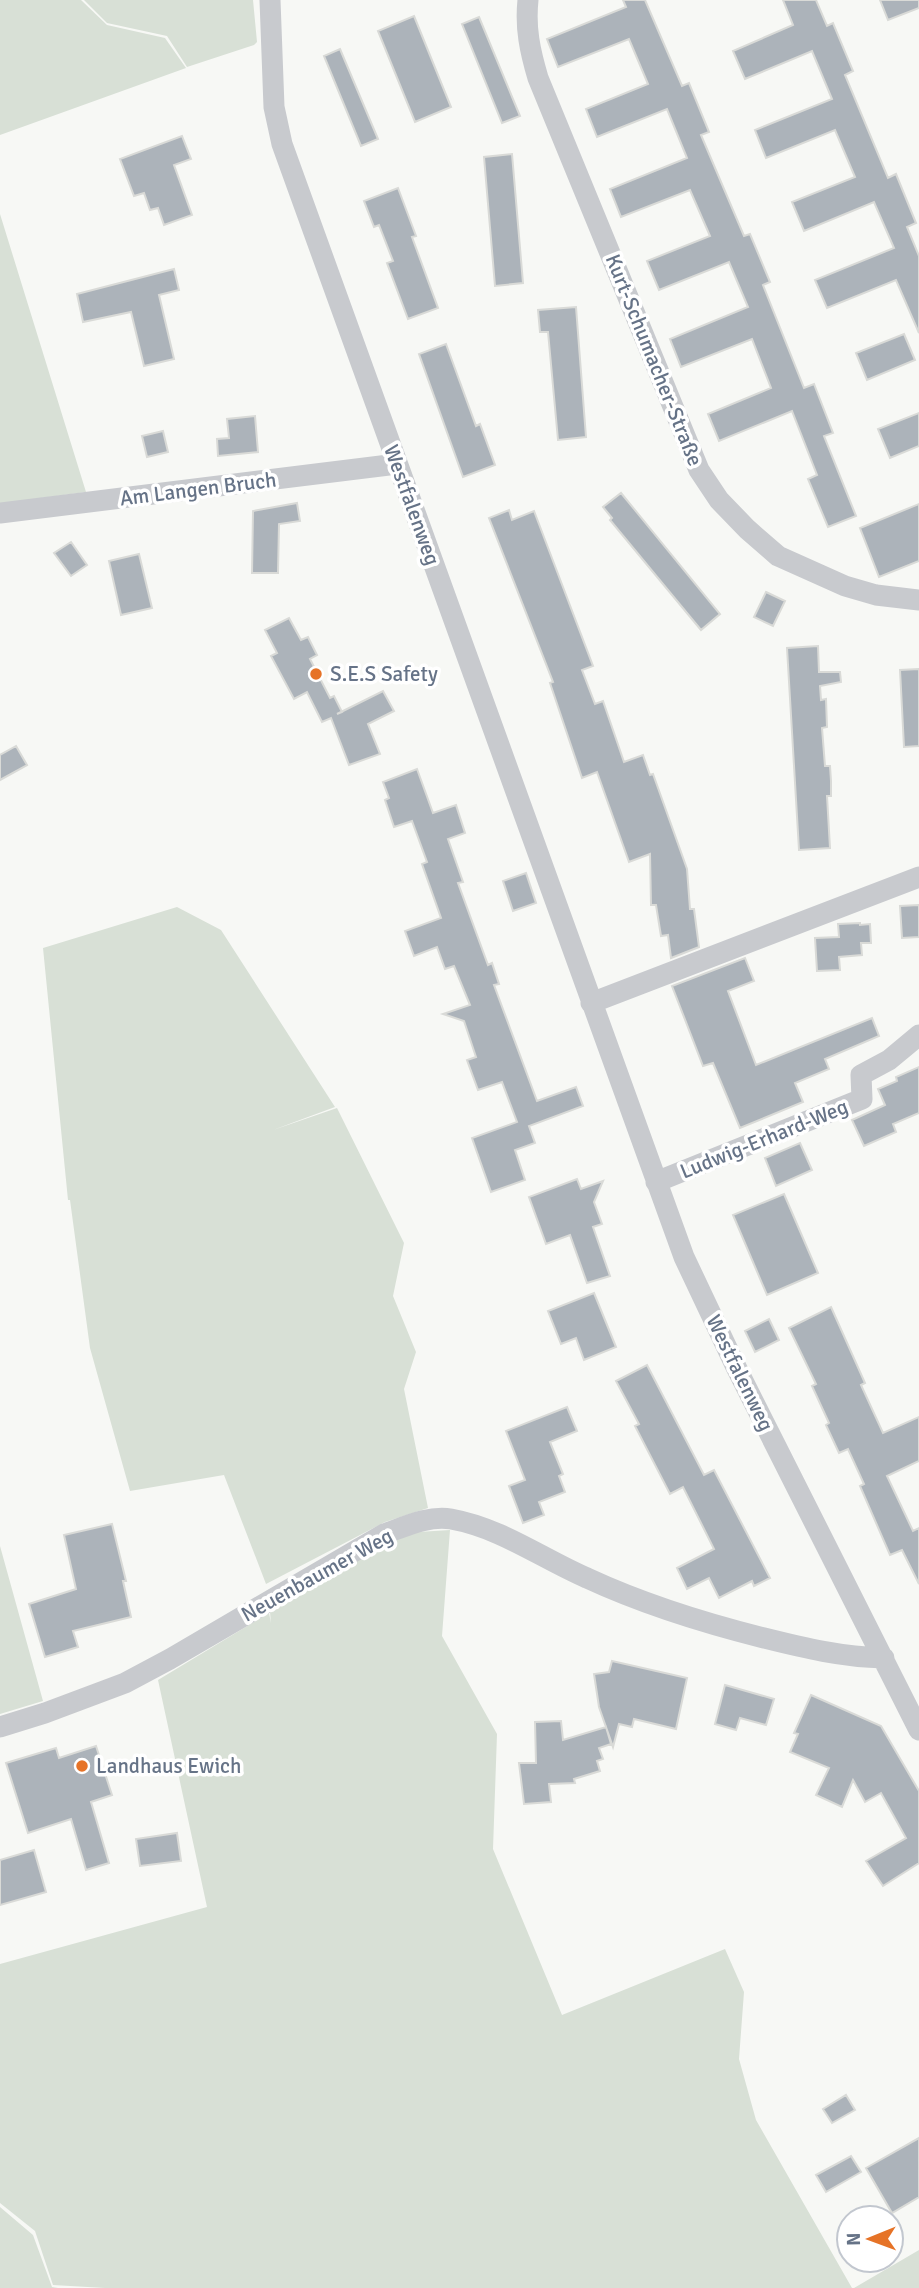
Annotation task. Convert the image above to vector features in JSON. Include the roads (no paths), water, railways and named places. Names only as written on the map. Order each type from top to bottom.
[{"type":"street","name":"Westfalenweg","points":[[270,0],[274,107],[282,144],[684,1257],[919,1730]]},
{"type":"street","name":"Kurt-Schumacher-Straße","points":[[528,0],[526,22],[529,48],[538,78],[699,470],[719,500],[778,556],[845,586],[876,595],[919,600]]},
{"type":"street","name":"Am Langen Bruch","points":[[0,513],[397,464]]},
{"type":"street","points":[[591,1003],[919,877]]},
{"type":"street","name":"Ludwig-Erhard-Weg","points":[[656,1182],[862,1099],[861,1076],[889,1059],[919,1035]]},
{"type":"street","name":"Neuenbaumer Weg","points":[[0,1727],[125,1683],[384,1534],[417,1522],[447,1518],[490,1528],[587,1578],[658,1607],[821,1652],[884,1658]]},
{"type":"place","name":"S.E.S Safety","points":[[316,674]]},
{"type":"place","name":"Landhaus Ewich","points":[[82,1766]]}]
